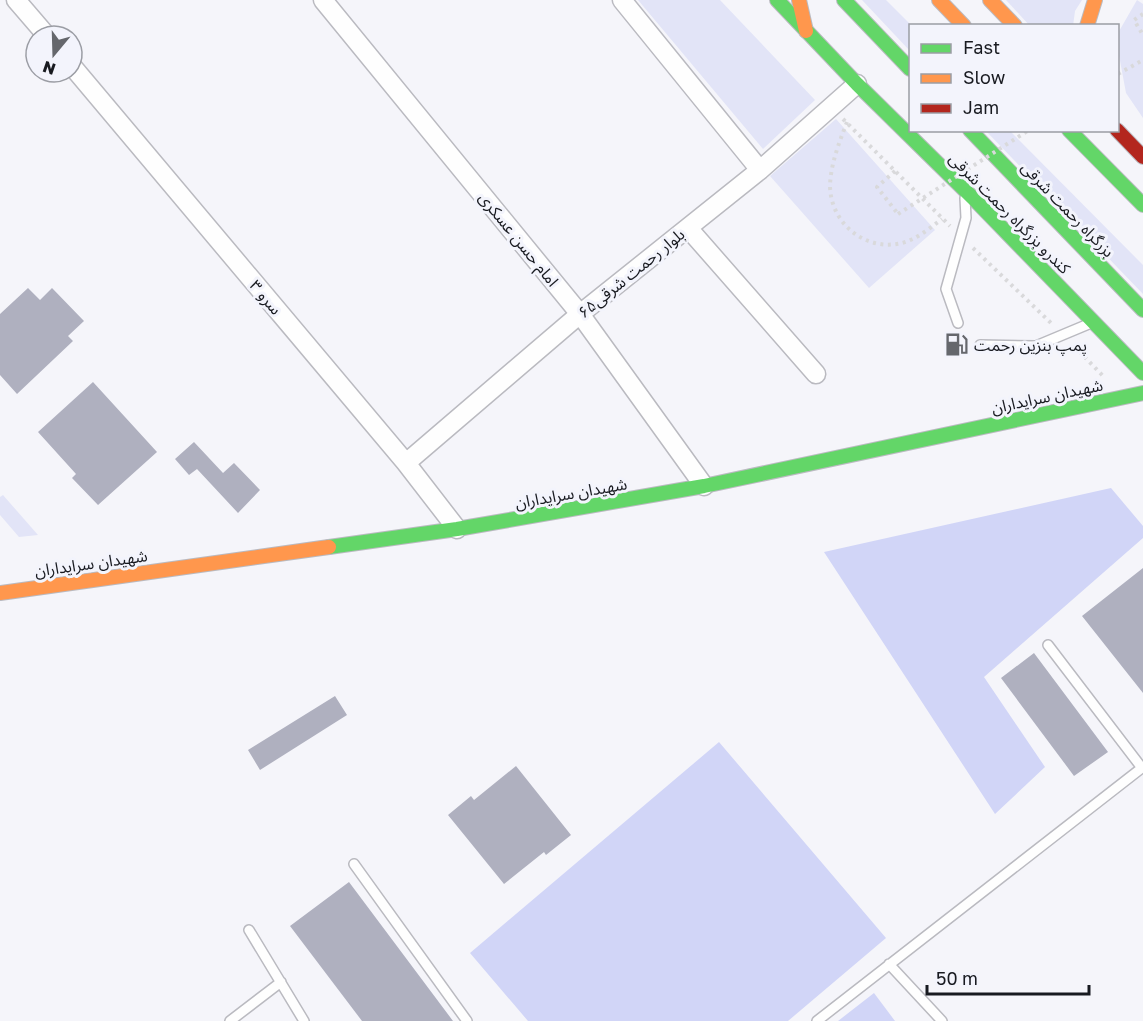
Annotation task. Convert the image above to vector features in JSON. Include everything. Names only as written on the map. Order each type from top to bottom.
[{"type":"main road","name":"کندرو بزرگراه رحمت شرقی","points":[[777,0],[1143,373]]},
{"type":"main road","points":[[799,0],[806,31]]},
{"type":"main road","points":[[844,0],[909,68]]},
{"type":"main road","points":[[939,0],[962,24]]},
{"type":"main road","points":[[990,0],[1013,24]]},
{"type":"main road","points":[[1088,24],[1095,0]]},
{"type":"main road","points":[[1119,131],[1139,146]]},
{"type":"main road","name":"بزرگراه رحمت شرقی","points":[[972,132],[1143,310]]},
{"type":"main road","points":[[1071,132],[1143,205]]},
{"type":"main road","name":"شهیدان سرایداران","points":[[0,593],[457,529],[704,486],[1143,393]]},
{"type":"street","points":[[16,0],[37,24]]},
{"type":"street","name":"امام حسن عسکری","points":[[323,0],[580,314],[704,486]]},
{"type":"street","points":[[622,0],[760,170]]},
{"type":"street","name":"سرو ۳","points":[[84,80],[406,463],[457,529]]},
{"type":"street","name":"بلوار رحمت شرقی۶۵","points":[[406,463],[580,314],[760,170],[857,84]]},
{"type":"street","points":[[688,228],[816,374]]},
{"type":"lane","points":[[958,322],[946,289],[966,218],[965,190]]},
{"type":"lane","points":[[980,345],[1036,346],[1094,322]]},
{"type":"lane","points":[[817,1021],[1142,768],[1048,645]]},
{"type":"lane","points":[[354,864],[467,1021]]},
{"type":"lane","points":[[249,930],[304,1021]]},
{"type":"lane","points":[[889,964],[942,1021]]},
{"type":"lane","points":[[230,1021],[281,982]]},
{"type":"path","points":[[1143,14],[1134,20],[1143,35]]},
{"type":"path","points":[[1119,74],[1143,60]]},
{"type":"path","points":[[832,106],[942,219],[1123,396]]},
{"type":"path","points":[[847,122],[834,155],[830,186],[836,213],[850,232],[875,244],[901,243],[922,234],[942,219]]},
{"type":"path","points":[[895,171],[877,186],[898,214],[1026,132]]},
{"type":"shaded area","points":[[638,0],[720,0],[815,100],[763,149]]},
{"type":"shaded area","points":[[862,0],[886,0],[910,24],[909,50]]},
{"type":"shaded area","points":[[1006,0],[1082,0],[1075,11],[1073,24],[1028,24]]},
{"type":"shaded area","points":[[1137,0],[1143,4],[1143,118],[1126,93],[1119,55],[1119,31]]},
{"type":"shaded area","points":[[836,119],[935,230],[869,288],[770,176]]},
{"type":"shaded area","points":[[987,132],[1011,132],[1143,265],[1143,294]]},
{"type":"shaded area","points":[[1111,488],[1143,526],[1143,538],[984,677],[1045,767],[995,814],[824,552]]},
{"type":"shaded area","points":[[3,495],[38,535],[19,537],[0,515],[0,497]]},
{"type":"shaded area","points":[[719,742],[886,938],[788,1021],[528,1021],[470,953]]},
{"type":"shaded area","points":[[874,993],[895,1021],[838,1021]]},
{"type":"building","points":[[28,288],[40,300],[52,288],[84,321],[68,336],[73,341],[17,394],[0,375],[0,314]]},
{"type":"building","points":[[93,382],[157,452],[98,505],[72,478],[76,474],[38,432]]},
{"type":"building","points":[[194,442],[223,473],[234,463],[260,490],[238,513],[197,469],[189,475],[175,459]]},
{"type":"building","points":[[1143,568],[1143,693],[1082,616]]},
{"type":"building","points":[[1034,653],[1108,752],[1074,776],[1001,678]]},
{"type":"building","points":[[335,696],[347,715],[260,770],[248,750]]},
{"type":"building","points":[[516,766],[571,835],[546,855],[544,852],[504,884],[448,815],[471,796],[474,800]]},
{"type":"building","points":[[349,882],[453,1021],[362,1021],[290,926]]},
{"type":"traffic: fast","points":[[777,0],[1143,373]]},
{"type":"traffic: fast","points":[[844,0],[909,68]]},
{"type":"traffic: fast","points":[[972,132],[1143,310]]},
{"type":"traffic: fast","points":[[1071,132],[1143,205]]},
{"type":"traffic: fast","points":[[329,547],[457,529],[704,486],[1143,393]]},
{"type":"traffic: slow","points":[[799,0],[806,31]]},
{"type":"traffic: slow","points":[[939,0],[962,24]]},
{"type":"traffic: slow","points":[[990,0],[1013,24]]},
{"type":"traffic: slow","points":[[1088,24],[1095,0]]},
{"type":"traffic: slow","points":[[0,593],[329,547]]},
{"type":"traffic: jam","points":[[1119,132],[1143,157]]},
{"type":"place","name":"پمپ بنزین رحمت","points":[[956,345]]}]
